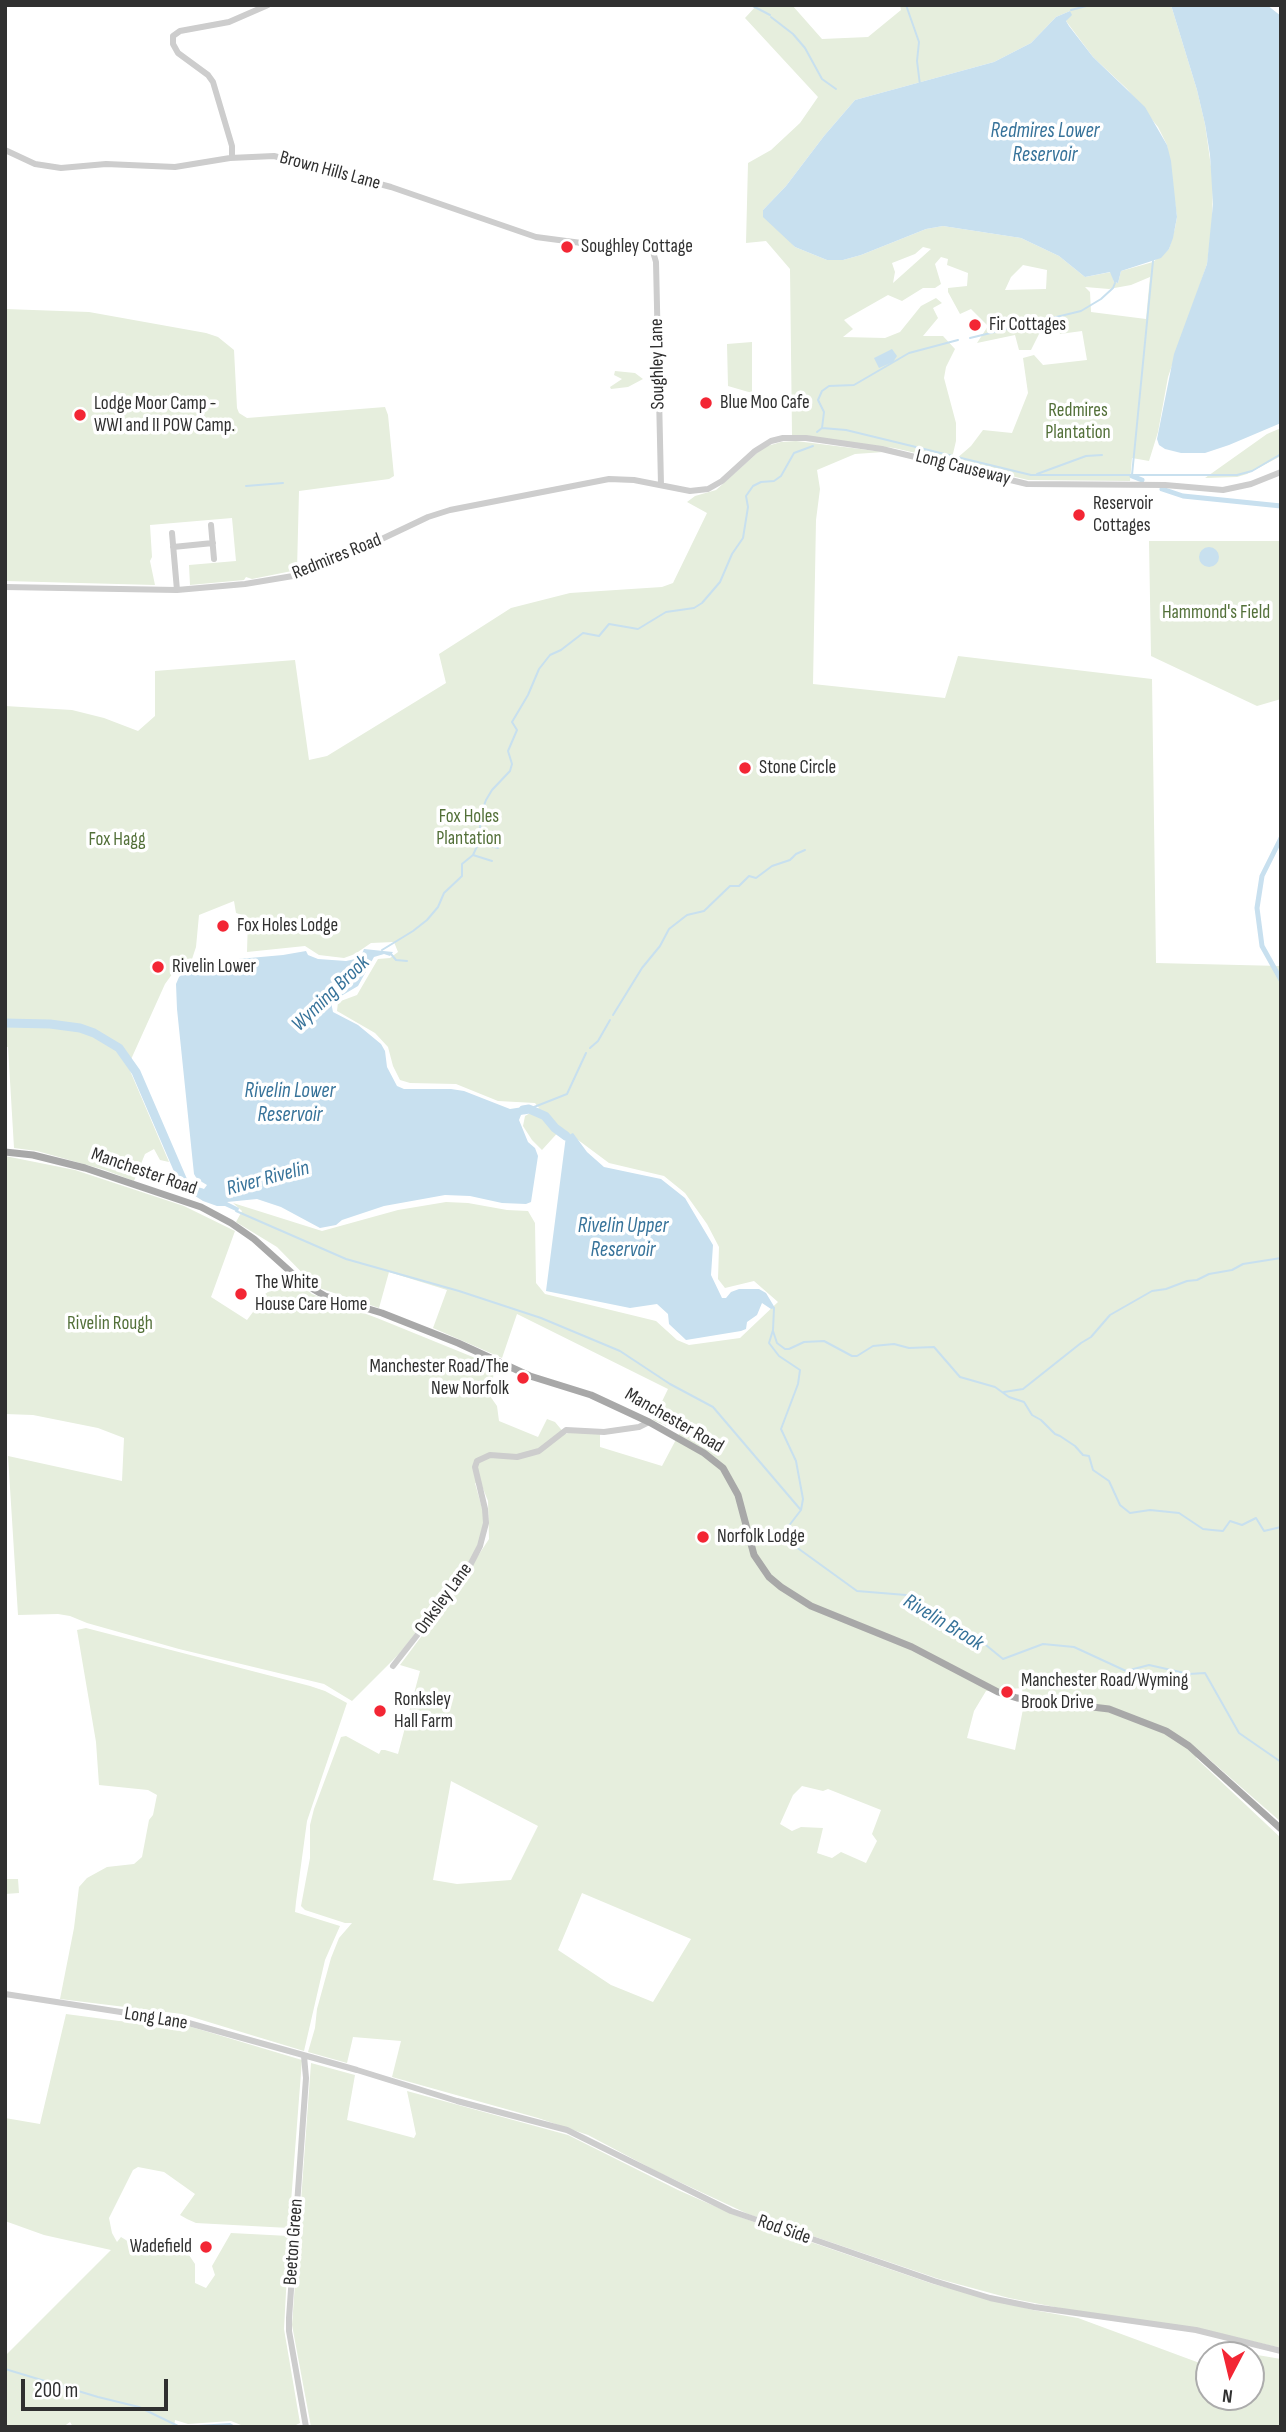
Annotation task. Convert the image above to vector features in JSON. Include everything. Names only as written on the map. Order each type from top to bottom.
[{"type":"main road","name":"Manchester Road","points":[[5,1152],[33,1155],[85,1168],[201,1207],[231,1223],[261,1244],[314,1291],[382,1313],[458,1343],[530,1376],[591,1395],[649,1422],[704,1453],[723,1468],[738,1495],[754,1555],[769,1577],[780,1587],[811,1606],[912,1647],[998,1692],[1017,1698],[1109,1709],[1166,1731],[1189,1746],[1281,1829]]},
{"type":"street","points":[[232,158],[232,146],[213,82],[208,75],[176,51],[173,36],[180,31],[229,22],[268,5]]},
{"type":"street","name":"Brown Hills Lane","points":[[5,150],[35,164],[55,167],[106,164],[175,167],[268,155],[381,184],[540,237],[589,244],[651,245]]},
{"type":"street","name":"Soughley Lane","points":[[651,245],[656,262],[661,485]]},
{"type":"street","name":"Long Causeway","points":[[661,485],[690,491],[708,489],[722,481],[766,444],[777,439],[794,438],[890,450],[1027,484],[1154,485],[1223,490],[1251,484],[1281,471]]},
{"type":"street","name":"Redmires Road","points":[[5,587],[177,590],[245,584],[301,575],[428,517],[450,510],[603,480],[628,479],[661,485]]},
{"type":"street","points":[[211,525],[214,559]]},
{"type":"street","points":[[172,533],[177,590]]},
{"type":"street","points":[[173,547],[213,543]]},
{"type":"street","name":"Onksley Lane","points":[[393,1667],[466,1573],[480,1546],[486,1524],[475,1467],[477,1461],[490,1455],[517,1457],[539,1451],[566,1430],[604,1432],[639,1427],[649,1422]]},
{"type":"street","name":"Long Lane","points":[[5,1994],[185,2022],[304,2056]]},
{"type":"street","name":"Rod Side","points":[[304,2056],[567,2130],[731,2211],[934,2281],[1034,2308],[1203,2332],[1281,2351]]},
{"type":"street","name":"Beeton Green","points":[[304,2056],[306,2078],[289,2331],[306,2427]]},
{"type":"green space","name":"Redmires Plantation","points":[[757,5],[792,5],[822,39],[868,37],[901,10],[900,5],[1171,5],[1205,124],[1213,181],[1212,226],[1207,264],[1168,377],[1158,432],[1149,461],[1132,458],[1130,481],[1028,480],[959,463],[956,459],[971,446],[983,430],[1012,433],[1028,393],[1023,358],[1034,355],[1043,365],[1087,360],[1082,331],[1060,334],[1058,326],[1042,328],[1031,350],[1019,350],[1015,335],[977,343],[988,326],[971,309],[960,314],[948,292],[948,288],[967,286],[968,273],[947,265],[948,259],[941,257],[935,264],[941,284],[935,288],[923,288],[902,301],[888,295],[844,320],[853,329],[843,337],[885,338],[900,332],[921,306],[936,298],[942,303],[933,308],[938,318],[923,336],[943,336],[955,349],[944,378],[956,423],[952,458],[946,460],[894,448],[792,435],[790,269],[766,241],[746,243],[748,163],[771,150],[800,123],[818,97],[745,18]],"holes":[[[1070,11],[1066,21],[1093,57],[1127,89],[1158,127],[1167,145],[1177,217],[1169,249],[1153,262],[1121,271],[1118,283],[1114,282],[1111,272],[1085,277],[1059,256],[1021,238],[943,226],[926,229],[861,255],[843,260],[827,260],[795,247],[763,210],[786,186],[855,100],[994,62],[1031,43],[1056,17]],[[923,247],[931,249],[893,283],[895,272],[892,263],[915,254]],[[1023,265],[1047,270],[1046,289],[1005,290],[1011,277]],[[1150,277],[1146,319],[1091,312],[1090,292],[1085,287],[1109,289],[1131,285]]]},
{"type":"green space","points":[[5,309],[89,312],[218,337],[234,350],[237,408],[239,413],[247,418],[385,407],[394,476],[389,479],[299,491],[297,570],[252,579],[246,577],[244,580],[190,585],[189,565],[236,561],[232,518],[150,525],[150,561],[155,585],[5,581]]},
{"type":"green space","points":[[752,342],[752,393],[728,386],[727,344]]},
{"type":"green space","points":[[615,371],[635,373],[643,379],[628,387],[611,389],[610,387],[622,379],[614,375]]},
{"type":"green space","points":[[1281,428],[1281,456],[1237,477],[1205,478],[1267,434]]},
{"type":"green space","points":[[796,441],[884,452],[855,454],[817,470],[820,489],[816,520],[813,684],[945,698],[958,656],[1152,679],[1156,963],[1281,966],[1281,1822],[1202,1753],[1196,1758],[1281,1838],[1281,2348],[1265,2344],[1265,2341],[1252,2341],[1197,2328],[1070,2310],[1009,2298],[939,2279],[748,2214],[656,2171],[588,2135],[538,2118],[392,2077],[401,2041],[353,2037],[347,2063],[308,2052],[331,1958],[339,1938],[352,1923],[305,1910],[301,1906],[310,1858],[310,1825],[314,1809],[341,1737],[346,1736],[379,1754],[381,1750],[385,1750],[398,1754],[420,1671],[400,1665],[453,1594],[489,1539],[488,1501],[482,1486],[475,1483],[485,1519],[478,1546],[465,1569],[399,1654],[352,1701],[324,1684],[179,1649],[70,1616],[18,1615],[8,1456],[122,1481],[124,1438],[98,1428],[33,1415],[5,1414],[5,1156],[75,1170],[184,1206],[235,1231],[211,1297],[247,1320],[259,1304],[259,1298],[289,1274],[312,1294],[495,1366],[490,1396],[497,1406],[499,1421],[538,1437],[547,1419],[555,1422],[565,1434],[576,1431],[600,1434],[600,1447],[662,1466],[680,1432],[653,1420],[668,1389],[517,1314],[502,1358],[433,1328],[447,1290],[389,1272],[379,1308],[316,1287],[277,1247],[236,1222],[242,1211],[233,1203],[322,1231],[398,1210],[446,1202],[528,1211],[535,1223],[536,1283],[545,1294],[656,1321],[677,1340],[689,1345],[740,1338],[778,1302],[754,1281],[725,1288],[718,1279],[719,1247],[707,1224],[685,1193],[664,1176],[609,1163],[562,1128],[542,1150],[523,1126],[525,1116],[539,1108],[535,1103],[498,1101],[456,1084],[410,1083],[400,1080],[388,1047],[375,1033],[337,1011],[338,1002],[357,995],[378,959],[390,958],[398,952],[394,942],[371,943],[344,958],[319,955],[305,946],[247,952],[248,917],[236,913],[234,901],[199,915],[192,959],[178,966],[165,984],[128,1066],[169,1162],[160,1160],[154,1149],[145,1154],[134,1181],[37,1151],[14,1148],[8,1047],[5,1047],[5,706],[72,710],[138,731],[155,716],[155,671],[295,660],[309,760],[327,756],[446,683],[439,654],[511,608],[570,593],[662,587],[673,583],[707,513],[687,502],[695,496],[716,490],[764,447]],"holes":[[[1022,1688],[1024,1704],[1015,1750],[967,1738],[974,1711],[986,1691]],[[451,1781],[538,1826],[511,1880],[457,1884],[433,1880]],[[802,1786],[823,1791],[828,1789],[881,1810],[872,1834],[877,1841],[866,1863],[841,1852],[832,1858],[817,1853],[823,1828],[801,1827],[792,1831],[780,1824],[793,1795]],[[582,1893],[691,1939],[653,2002],[611,1985],[558,1950]]]},
{"type":"green space","name":"Hammond's Field","points":[[1149,541],[1281,541],[1281,699],[1257,706],[1151,656]]},
{"type":"green space","points":[[86,1628],[310,1686],[347,1703],[307,1821],[296,1902],[295,1912],[340,1926],[325,1960],[304,2051],[182,2014],[60,1999],[79,1887],[87,1878],[107,1867],[134,1864],[142,1857],[157,1795],[148,1790],[99,1785],[96,1742],[77,1630]]},
{"type":"green space","points":[[5,1879],[18,1879],[19,1893],[5,1894]]},
{"type":"green space","points":[[66,2014],[185,2025],[302,2060],[289,2228],[196,2223],[180,2215],[195,2194],[164,2172],[138,2167],[133,2170],[109,2218],[117,2242],[121,2237],[134,2245],[139,2238],[148,2244],[153,2238],[183,2246],[195,2264],[195,2283],[206,2288],[215,2275],[212,2266],[231,2233],[289,2236],[284,2329],[300,2423],[292,2427],[246,2427],[231,2421],[188,2424],[175,2420],[174,2427],[73,2427],[70,2422],[63,2427],[5,2427],[5,2356],[111,2250],[44,2235],[5,2221],[5,2118],[40,2124]]},
{"type":"green space","points":[[311,2063],[355,2075],[347,2120],[414,2138],[416,2134],[407,2091],[568,2135],[678,2190],[767,2227],[933,2284],[1033,2310],[1078,2318],[1195,2361],[1195,2411],[1265,2411],[1265,2356],[1281,2359],[1281,2427],[311,2427],[292,2325]]},
{"type":"water","points":[[1171,5],[1267,5],[1281,16],[1281,423],[1205,453],[1181,453],[1165,449],[1159,445],[1157,439],[1174,354],[1207,264],[1213,204],[1205,124]]},
{"type":"water","name":"Redmires Lower Reservoir","points":[[1070,11],[1072,15],[1066,21],[1069,26],[1093,57],[1145,107],[1167,145],[1177,217],[1169,249],[1161,258],[1121,271],[1118,283],[1114,282],[1110,272],[1085,277],[1059,256],[1021,238],[943,226],[926,229],[861,255],[843,260],[827,260],[795,247],[763,217],[763,210],[786,186],[855,100],[994,62],[1031,43],[1056,17]]},
{"type":"water","points":[[892,349],[897,356],[893,362],[879,368],[874,358]]},
{"type":"water","points":[[1209,547],[1216,550],[1219,557],[1216,564],[1209,567],[1202,564],[1199,557],[1202,550]]},
{"type":"water","name":"Rivelin Lower Reservoir","points":[[364,949],[393,952],[390,956],[384,954],[374,957],[358,986],[331,1002],[333,1012],[358,1025],[381,1044],[385,1051],[387,1067],[397,1086],[404,1089],[464,1091],[510,1109],[530,1106],[532,1110],[521,1115],[519,1120],[528,1142],[535,1148],[538,1156],[531,1202],[502,1203],[470,1196],[445,1195],[384,1206],[342,1220],[336,1225],[320,1228],[281,1207],[257,1199],[227,1202],[239,1208],[238,1212],[203,1201],[192,1194],[192,1188],[204,1189],[207,1185],[194,1174],[177,1009],[176,984],[179,977],[189,967],[216,961],[306,951],[308,955],[318,959],[346,961],[360,958]]},
{"type":"water","name":"Rivelin Upper Reservoir","points":[[573,1133],[587,1152],[604,1167],[661,1179],[685,1198],[713,1245],[711,1275],[722,1298],[739,1289],[759,1289],[766,1293],[775,1308],[771,1309],[762,1303],[757,1315],[747,1322],[746,1329],[741,1331],[686,1340],[669,1324],[668,1314],[657,1304],[630,1308],[546,1291],[566,1136]]},
{"type":"waterway","points":[[751,5],[770,15]]},
{"type":"waterway","points":[[906,5],[919,42],[917,61],[920,85]]},
{"type":"waterway","points":[[1071,10],[1090,5]]},
{"type":"waterway","points":[[771,17],[793,34],[805,48],[822,79],[836,89]]},
{"type":"waterway","points":[[1132,475],[1153,261]]},
{"type":"waterway","points":[[970,338],[1081,311],[1101,299],[1115,283]]},
{"type":"waterway","name":"Wyming Brook","points":[[817,432],[822,428],[824,412],[818,400],[822,391],[829,386],[854,385],[909,353],[958,340]]},
{"type":"waterway","points":[[822,428],[846,430],[1031,475],[1237,475],[1252,471],[1281,454]]},
{"type":"waterway","name":"Wyming Brook","points":[[382,950],[427,920],[438,907],[444,893],[462,876],[462,864],[473,855],[479,842],[481,814],[486,800],[510,771],[512,764],[508,751],[517,730],[512,722],[539,669],[550,655],[583,633],[599,636],[609,624],[638,629],[666,612],[694,608],[702,603],[720,582],[732,554],[743,538],[748,507],[746,496],[753,486],[774,481],[781,476],[794,453],[813,446]]},
{"type":"waterway","points":[[1037,474],[1086,456],[1102,455]]},
{"type":"waterway","points":[[1132,476],[1142,480]]},
{"type":"waterway","points":[[246,486],[283,483]]},
{"type":"waterway","points":[[1162,489],[1183,496],[1281,506]]},
{"type":"waterway","points":[[1281,838],[1262,876],[1257,908],[1262,946],[1281,980]]},
{"type":"waterway","points":[[479,842],[498,848]]},
{"type":"waterway","points":[[613,1015],[669,929],[687,915],[704,911],[730,886],[739,886],[749,876],[756,878],[772,866],[790,860],[805,850]]},
{"type":"waterway","points":[[473,855],[492,861]]},
{"type":"waterway","points":[[391,954],[396,960],[407,961]]},
{"type":"waterway","points":[[590,1048],[598,1041],[610,1020]]},
{"type":"waterway","name":"River Rivelin","points":[[5,1023],[80,1028],[119,1048],[136,1072],[186,1188],[202,1193]]},
{"type":"waterway","points":[[529,1109],[567,1094],[586,1053]]},
{"type":"waterway","name":"River Rivelin","points":[[523,1110],[529,1109],[545,1116],[566,1136]]},
{"type":"waterway","points":[[236,1211],[346,1259],[541,1318],[620,1351],[670,1384],[713,1407],[800,1509]]},
{"type":"waterway","points":[[1004,1392],[1023,1389],[1091,1337],[1110,1315],[1152,1291],[1232,1270],[1243,1264],[1281,1258]]},
{"type":"waterway","name":"Rivelin Brook","points":[[774,1308],[773,1330],[769,1343],[779,1356],[800,1370],[798,1384],[781,1429],[796,1461],[803,1499],[801,1510],[781,1536],[857,1591],[906,1595],[949,1626],[981,1641],[1003,1659],[1043,1644],[1074,1647],[1126,1671],[1149,1665],[1189,1674],[1205,1673],[1239,1733],[1281,1762]]},
{"type":"waterway","points":[[773,1331],[777,1343],[785,1349],[804,1342],[824,1341],[852,1356],[857,1356],[873,1346],[894,1344],[909,1348],[934,1347],[960,1377],[995,1387],[1009,1397],[1024,1402],[1032,1415],[1075,1446],[1083,1455],[1089,1456],[1093,1470],[1109,1481],[1120,1505],[1130,1513],[1150,1510],[1179,1513],[1203,1529],[1212,1530],[1223,1531],[1230,1521],[1242,1525],[1256,1518],[1264,1531],[1281,1527]]},
{"type":"waterway","points":[[5,2369],[139,2407],[180,2427]]},
{"type":"waterway","points":[[182,2427],[230,2424],[235,2427]]},
{"type":"place","name":"Soughley Cottage","points":[[567,247]]},
{"type":"place","name":"Fir Cottages","points":[[975,325]]},
{"type":"place","name":"Blue Moo Cafe","points":[[706,403]]},
{"type":"place","name":"Lodge Moor Camp - WWI and II POW Camp.","points":[[80,415]]},
{"type":"place","name":"Reservoir Cottages","points":[[1079,515]]},
{"type":"place","name":"Stone Circle","points":[[745,768]]},
{"type":"place","name":"Fox Holes Lodge","points":[[223,926]]},
{"type":"place","name":"Rivelin Lower","points":[[158,967]]},
{"type":"place","name":"The White House Care Home","points":[[241,1294]]},
{"type":"place","name":"Manchester Road/The New Norfolk","points":[[523,1378]]},
{"type":"place","name":"Norfolk Lodge","points":[[703,1537]]},
{"type":"place","name":"Manchester Road/Wyming Brook Drive","points":[[1007,1692]]},
{"type":"place","name":"Ronksley Hall Farm","points":[[380,1711]]},
{"type":"place","name":"Wadefield","points":[[206,2247]]},
{"type":"park label","name":"Fox Holes Plantation","points":[[469,828]]},
{"type":"park label","name":"Fox Hagg","points":[[117,840]]},
{"type":"park label","name":"Rivelin Rough","points":[[110,1324]]}]
